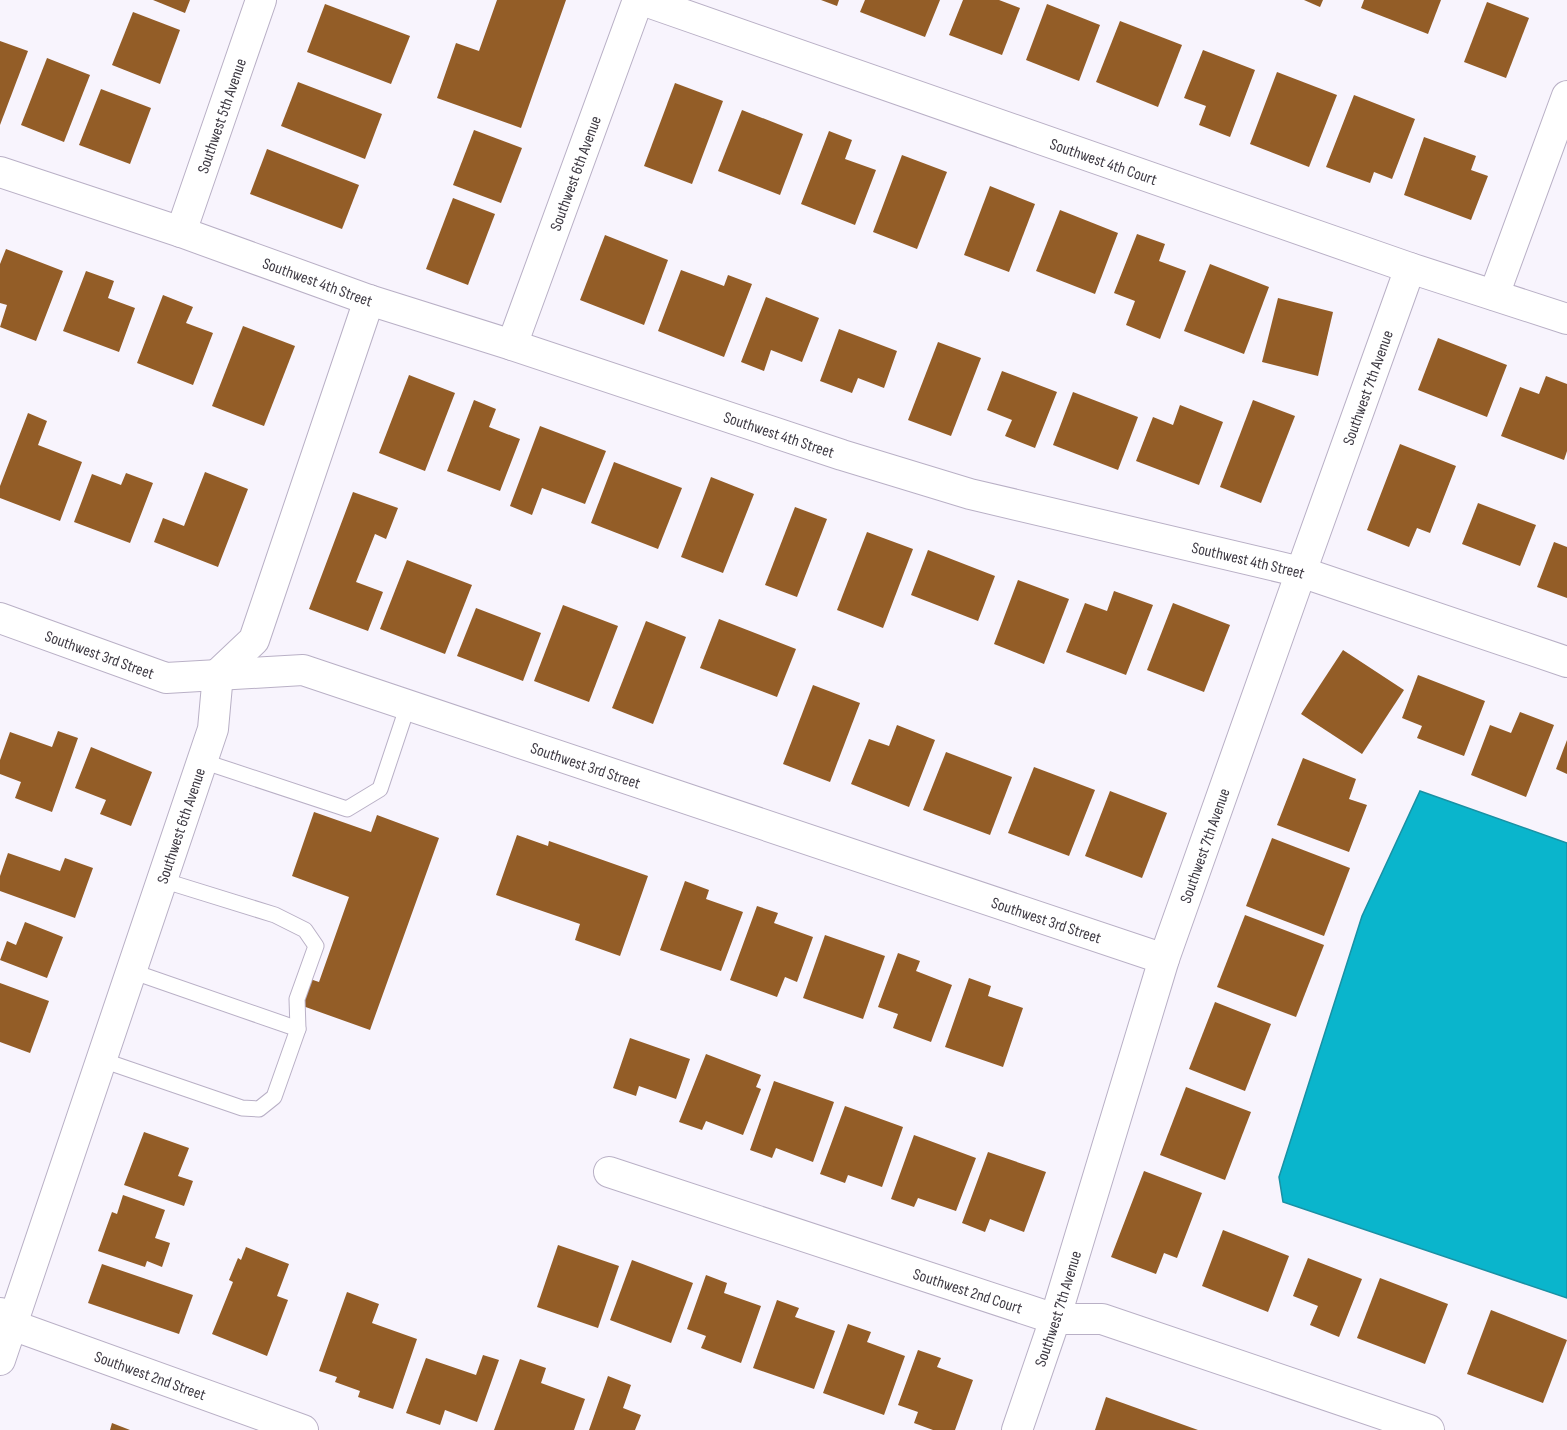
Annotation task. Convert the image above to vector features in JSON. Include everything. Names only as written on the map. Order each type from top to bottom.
[{"type":"street","name":"Southwest 5th Avenue","points":[[181,232],[261,0]]},
{"type":"street","name":"Southwest 4th Court","points":[[640,0],[1410,268],[1567,320]]},
{"type":"street","name":"Southwest 6th Avenue","points":[[512,345],[640,0]]},
{"type":"street","points":[[1494,295],[1567,96]]},
{"type":"street","name":"Southwest 4th Street","points":[[0,172],[181,232],[369,300],[842,455],[970,494],[1300,573],[1567,662]]},
{"type":"street","name":"Southwest 7th Avenue","points":[[1017,1430],[1055,1319],[1164,959],[1410,268]]},
{"type":"street","points":[[218,674],[254,640],[369,300]]},
{"type":"street","name":"Southwest 3rd Street","points":[[0,618],[166,678],[303,670],[1164,959]]},
{"type":"street","name":"Southwest 6th Avenue","points":[[0,1360],[6,1319],[102,1060],[213,729],[218,674]]},
{"type":"street","name":"Southwest 2nd Court","points":[[609,1172],[1055,1319],[1102,1318],[1429,1430]]},
{"type":"street","name":"Southwest 2nd Street","points":[[6,1319],[303,1430]]},
{"type":"lane","points":[[202,761],[347,809],[381,789],[408,705]]},
{"type":"lane","points":[[102,1060],[242,1108],[259,1109],[274,1096],[298,1029],[297,999],[316,946],[306,930],[275,915],[162,880]]},
{"type":"lane","points":[[131,971],[298,1029]]},
{"type":"water","points":[[1420,791],[1567,843],[1567,1298],[1283,1202],[1279,1177],[1362,916]]},
{"type":"building","points":[[153,0],[190,0],[185,13]]},
{"type":"building","points":[[497,0],[566,0],[521,128],[437,98],[456,43],[479,51]]},
{"type":"building","points":[[821,0],[839,0],[837,6]]},
{"type":"building","points":[[865,0],[940,0],[925,37],[860,12]]},
{"type":"building","points":[[963,0],[999,0],[1020,8],[1002,55],[949,35]]},
{"type":"building","points":[[1304,0],[1323,0],[1320,7]]},
{"type":"building","points":[[1364,0],[1441,0],[1428,34],[1361,8]]},
{"type":"building","points":[[1487,2],[1529,18],[1506,78],[1464,62]]},
{"type":"building","points":[[325,4],[410,36],[391,84],[307,52]]},
{"type":"building","points":[[1047,4],[1100,25],[1079,81],[1026,60]]},
{"type":"building","points":[[133,12],[180,30],[160,84],[112,65]]},
{"type":"building","points":[[1120,21],[1182,45],[1158,107],[1096,82]]},
{"type":"building","points":[[0,41],[28,51],[0,125]]},
{"type":"building","points":[[1203,50],[1255,70],[1230,137],[1199,125],[1206,106],[1184,98]]},
{"type":"building","points":[[47,58],[90,75],[64,142],[21,125]]},
{"type":"building","points":[[1277,72],[1337,95],[1309,167],[1250,144]]},
{"type":"building","points":[[298,82],[382,114],[365,159],[281,126]]},
{"type":"building","points":[[675,83],[723,101],[692,184],[644,166]]},
{"type":"building","points":[[101,89],[151,108],[130,164],[79,145]]},
{"type":"building","points":[[1354,95],[1415,119],[1392,179],[1374,172],[1370,183],[1326,167]]},
{"type":"building","points":[[742,110],[803,134],[780,195],[718,171]]},
{"type":"building","points":[[474,130],[522,148],[501,203],[453,185]]},
{"type":"building","points":[[829,131],[852,140],[845,159],[876,170],[855,225],[801,204]]},
{"type":"building","points":[[1424,137],[1476,156],[1471,170],[1488,176],[1471,220],[1404,195]]},
{"type":"building","points":[[267,149],[359,185],[342,229],[250,194]]},
{"type":"building","points":[[902,155],[947,172],[917,249],[873,232]]},
{"type":"building","points":[[990,186],[1035,204],[1009,272],[964,255]]},
{"type":"building","points":[[453,198],[495,214],[468,285],[426,269]]},
{"type":"building","points":[[1060,210],[1118,233],[1095,294],[1036,271]]},
{"type":"building","points":[[1137,234],[1165,244],[1159,261],[1186,271],[1160,339],[1126,325],[1135,301],[1114,293]]},
{"type":"building","points":[[605,235],[668,260],[644,325],[580,300]]},
{"type":"building","points":[[6,249],[63,271],[36,341],[0,327],[7,305],[0,303],[0,264]]},
{"type":"building","points":[[1210,264],[1269,287],[1244,354],[1184,331]]},
{"type":"building","points":[[681,270],[724,286],[728,275],[752,284],[724,357],[658,331]]},
{"type":"building","points":[[86,271],[114,281],[108,298],[135,308],[119,352],[63,331]]},
{"type":"building","points":[[163,295],[193,307],[186,323],[213,333],[193,385],[137,363]]},
{"type":"building","points":[[766,297],[819,318],[802,362],[771,350],[764,371],[741,362]]},
{"type":"building","points":[[1278,298],[1333,312],[1318,376],[1262,362]]},
{"type":"building","points":[[243,326],[295,346],[264,426],[212,406]]},
{"type":"building","points":[[839,329],[897,351],[884,388],[858,378],[852,393],[820,381]]},
{"type":"building","points":[[1438,338],[1507,365],[1487,417],[1418,390]]},
{"type":"building","points":[[938,342],[981,358],[951,436],[908,420]]},
{"type":"building","points":[[1002,371],[1057,392],[1035,448],[1005,436],[1012,420],[987,410]]},
{"type":"building","points":[[409,375],[455,393],[425,471],[379,453]]},
{"type":"building","points":[[1546,376],[1567,384],[1567,451],[1564,460],[1501,436],[1520,387],[1539,394]]},
{"type":"building","points":[[1073,392],[1138,417],[1118,470],[1053,445]]},
{"type":"building","points":[[474,400],[496,409],[489,427],[520,439],[500,491],[447,471]]},
{"type":"building","points":[[1253,400],[1295,416],[1261,503],[1220,487]]},
{"type":"building","points":[[1180,405],[1223,422],[1199,485],[1136,461],[1153,417],[1173,425]]},
{"type":"building","points":[[28,413],[47,421],[38,445],[82,462],[60,521],[0,498],[0,486]]},
{"type":"building","points":[[540,426],[606,451],[585,504],[542,488],[532,515],[510,506]]},
{"type":"building","points":[[1400,444],[1456,466],[1430,533],[1417,528],[1409,547],[1367,530]]},
{"type":"building","points":[[614,462],[682,488],[658,549],[591,523]]},
{"type":"building","points":[[205,472],[248,489],[218,567],[154,542],[163,518],[184,526]]},
{"type":"building","points":[[126,473],[153,483],[130,543],[74,522],[92,474],[121,485]]},
{"type":"building","points":[[711,477],[754,494],[723,573],[681,557]]},
{"type":"building","points":[[353,492],[398,508],[386,539],[375,534],[356,582],[383,592],[368,631],[309,609]]},
{"type":"building","points":[[1478,503],[1536,525],[1520,566],[1462,544]]},
{"type":"building","points":[[795,507],[827,519],[797,597],[765,585]]},
{"type":"building","points":[[867,532],[913,549],[883,628],[837,610]]},
{"type":"building","points":[[1554,542],[1567,547],[1567,598],[1537,587]]},
{"type":"building","points":[[928,550],[995,576],[978,621],[911,595]]},
{"type":"building","points":[[407,560],[472,585],[445,654],[380,629]]},
{"type":"building","points":[[1018,580],[1069,599],[1044,664],[994,644]]},
{"type":"building","points":[[1114,591],[1153,605],[1126,675],[1066,652],[1085,603],[1107,611]]},
{"type":"building","points":[[1173,603],[1230,625],[1204,692],[1147,670]]},
{"type":"building","points":[[563,605],[618,626],[589,702],[534,681]]},
{"type":"building","points":[[476,608],[541,633],[523,681],[457,656]]},
{"type":"building","points":[[719,619],[796,649],[777,697],[700,668]]},
{"type":"building","points":[[646,621],[686,637],[653,724],[612,708]]},
{"type":"building","points":[[1343,650],[1404,690],[1362,754],[1301,714]]},
{"type":"building","points":[[1418,675],[1485,701],[1464,756],[1417,738],[1422,726],[1402,718]]},
{"type":"building","points":[[813,685],[860,703],[830,782],[783,764]]},
{"type":"building","points":[[1520,712],[1554,725],[1526,797],[1471,775],[1490,725],[1511,733]]},
{"type":"building","points":[[897,725],[935,740],[909,807],[851,784],[869,739],[889,746]]},
{"type":"building","points":[[58,731],[78,738],[52,812],[15,798],[21,782],[0,774],[0,760],[10,732],[52,747]]},
{"type":"building","points":[[1567,740],[1567,774],[1556,769]]},
{"type":"building","points":[[91,747],[152,772],[131,826],[100,814],[106,800],[75,788]]},
{"type":"building","points":[[946,752],[1012,777],[990,835],[923,810]]},
{"type":"building","points":[[1303,758],[1356,779],[1349,799],[1367,805],[1349,852],[1277,825]]},
{"type":"building","points":[[1034,767],[1095,790],[1069,856],[1008,833]]},
{"type":"building","points":[[1110,791],[1167,813],[1142,878],[1085,856]]},
{"type":"building","points":[[314,812],[371,832],[377,815],[439,838],[370,1030],[300,1005],[310,979],[319,982],[349,897],[292,876]]},
{"type":"building","points":[[517,835],[548,846],[549,841],[648,876],[620,956],[575,940],[580,924],[496,895]]},
{"type":"building","points":[[1272,838],[1350,868],[1324,936],[1246,906]]},
{"type":"building","points":[[8,853],[60,871],[65,858],[93,868],[75,918],[0,891],[0,876]]},
{"type":"building","points":[[685,881],[709,890],[706,899],[743,912],[721,971],[660,950]]},
{"type":"building","points":[[757,906],[778,913],[774,923],[813,937],[797,982],[785,977],[777,997],[730,980]]},
{"type":"building","points":[[1245,915],[1324,945],[1296,1017],[1217,987]]},
{"type":"building","points":[[25,922],[63,937],[47,978],[0,960],[7,941],[16,945]]},
{"type":"building","points":[[825,935],[885,956],[863,1019],[803,998]]},
{"type":"building","points":[[898,953],[920,961],[916,971],[952,985],[931,1042],[893,1028],[898,1014],[878,1007]]},
{"type":"building","points":[[969,978],[991,986],[988,996],[1023,1008],[1003,1067],[945,1047]]},
{"type":"building","points":[[0,983],[49,1001],[30,1053],[0,1042]]},
{"type":"building","points":[[1215,1002],[1271,1024],[1245,1091],[1189,1069]]},
{"type":"building","points":[[630,1038],[690,1059],[676,1099],[639,1086],[636,1096],[613,1088]]},
{"type":"building","points":[[706,1054],[761,1075],[756,1087],[761,1089],[743,1135],[706,1121],[702,1130],[679,1122]]},
{"type":"building","points":[[774,1081],[834,1102],[813,1162],[776,1148],[772,1158],[750,1150]]},
{"type":"building","points":[[1186,1087],[1251,1112],[1225,1180],[1160,1155]]},
{"type":"building","points":[[845,1106],[903,1127],[882,1187],[848,1175],[845,1183],[820,1174]]},
{"type":"building","points":[[144,1132],[189,1148],[178,1176],[193,1181],[184,1206],[124,1185]]},
{"type":"building","points":[[914,1135],[976,1158],[956,1211],[918,1198],[914,1207],[891,1199]]},
{"type":"building","points":[[988,1152],[1046,1172],[1024,1232],[990,1219],[985,1232],[962,1223]]},
{"type":"building","points":[[1144,1171],[1202,1193],[1177,1258],[1164,1253],[1156,1274],[1111,1257]]},
{"type":"building","points":[[123,1195],[165,1210],[155,1238],[170,1243],[162,1267],[147,1261],[145,1267],[98,1251],[112,1212],[117,1214]]},
{"type":"building","points":[[1223,1230],[1289,1256],[1268,1312],[1202,1286]]},
{"type":"building","points":[[558,1245],[619,1266],[598,1328],[537,1307]]},
{"type":"building","points":[[246,1247],[289,1264],[277,1296],[288,1300],[267,1356],[212,1334],[233,1282],[229,1280],[238,1258],[241,1260]]},
{"type":"building","points":[[1308,1258],[1362,1279],[1339,1337],[1310,1325],[1318,1306],[1293,1296]]},
{"type":"building","points":[[632,1260],[693,1283],[671,1343],[610,1320]]},
{"type":"building","points":[[102,1264],[193,1295],[179,1334],[88,1303]]},
{"type":"building","points":[[706,1275],[727,1283],[724,1293],[761,1306],[741,1363],[701,1348],[706,1336],[687,1329]]},
{"type":"building","points":[[1380,1278],[1448,1304],[1425,1364],[1357,1338]]},
{"type":"building","points":[[347,1292],[379,1304],[372,1323],[417,1339],[393,1409],[358,1397],[360,1391],[335,1382],[337,1377],[319,1371]]},
{"type":"building","points":[[777,1300],[799,1308],[795,1317],[835,1331],[814,1389],[753,1368]]},
{"type":"building","points":[[1491,1310],[1567,1340],[1543,1403],[1467,1374]]},
{"type":"building","points":[[848,1324],[871,1332],[867,1342],[905,1356],[884,1415],[823,1393]]},
{"type":"building","points":[[918,1350],[941,1358],[937,1367],[973,1380],[955,1430],[933,1430],[914,1423],[918,1412],[898,1405]]},
{"type":"building","points":[[483,1355],[499,1360],[477,1422],[445,1410],[440,1425],[406,1413],[426,1358],[476,1375]]},
{"type":"building","points":[[520,1359],[546,1368],[541,1383],[585,1399],[574,1430],[494,1430]]},
{"type":"building","points":[[608,1376],[631,1385],[623,1408],[641,1415],[635,1430],[589,1430]]},
{"type":"building","points":[[1106,1397],[1198,1430],[1095,1430]]},
{"type":"building","points":[[112,1423],[130,1430],[110,1430]]}]
